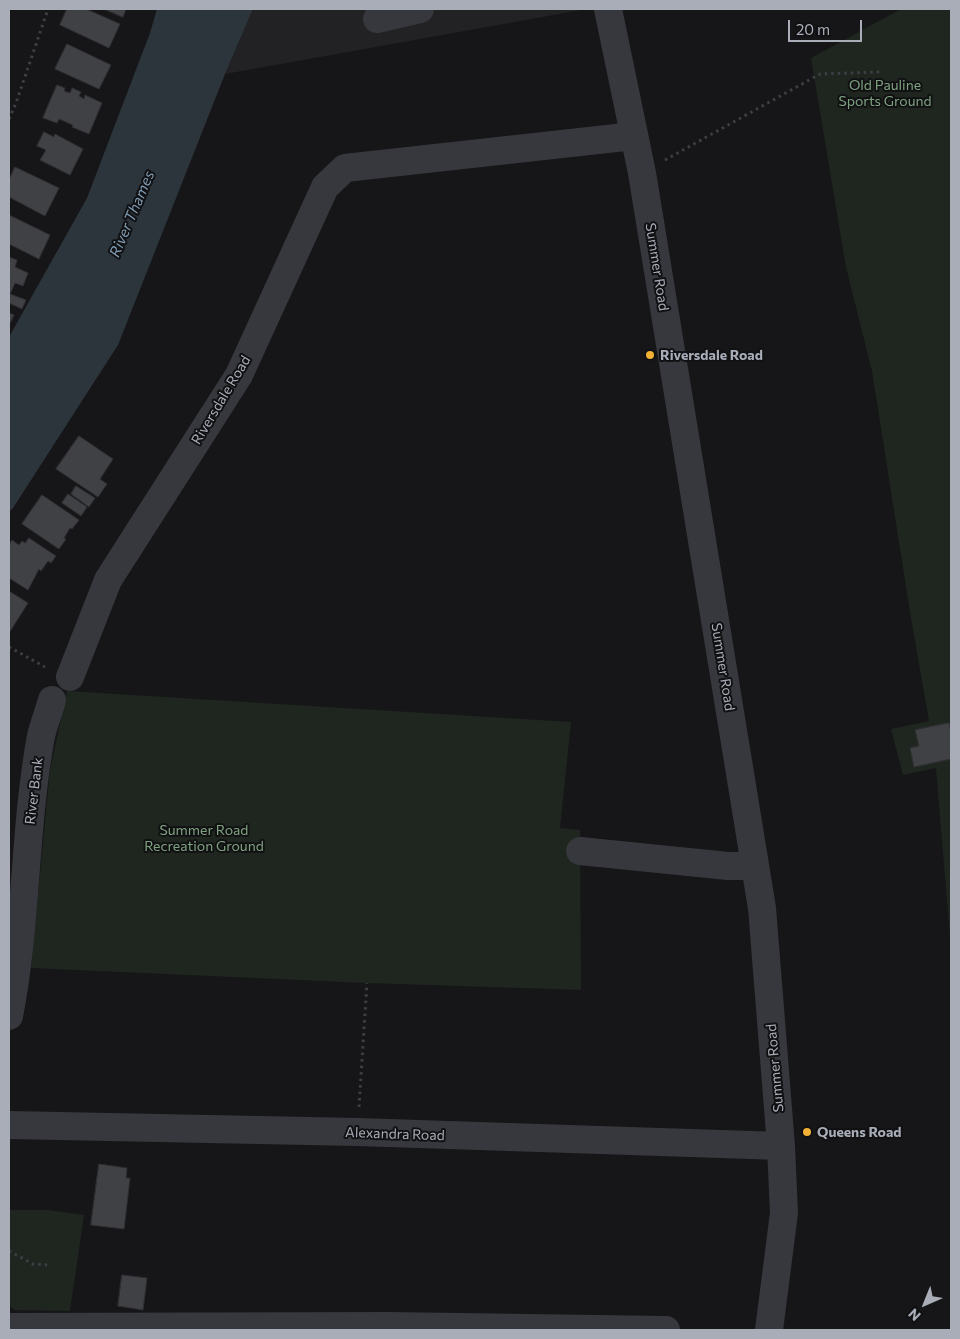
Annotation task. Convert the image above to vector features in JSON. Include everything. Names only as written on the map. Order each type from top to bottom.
[{"type":"street","points":[[378,19],[420,9]]},
{"type":"street","name":"Summer Road","points":[[608,9],[642,173],[762,908],[781,1146],[784,1213],[769,1330]]},
{"type":"street","name":"Riversdale Road","points":[[70,677],[108,580],[239,374],[325,187],[345,168],[634,136]]},
{"type":"street","name":"River Bank","points":[[9,1016],[16,983],[17,883],[30,819],[42,735],[52,700]]},
{"type":"street","points":[[580,850],[728,866],[755,866]]},
{"type":"street","name":"Alexandra Road","points":[[9,1125],[358,1132],[781,1146]]},
{"type":"street","points":[[9,1327],[389,1326],[666,1330]]},
{"type":"path","points":[[9,119],[48,9]]},
{"type":"path","points":[[642,173],[820,74],[880,72]]},
{"type":"path","points":[[9,647],[54,672],[70,677]]},
{"type":"path","points":[[358,1132],[367,983]]},
{"type":"path","points":[[9,1251],[33,1264],[48,1265]]},
{"type":"shaded area","points":[[253,9],[587,9],[225,74]]},
{"type":"green space","name":"Old Pauline Sports Ground","points":[[901,9],[951,9],[951,948],[936,768],[903,775],[891,729],[929,721],[872,371],[846,267],[811,58]]},
{"type":"green space","name":"Summer Road Recreation Ground","points":[[67,691],[571,722],[560,828],[580,830],[581,990],[367,983],[31,968],[50,770]]},
{"type":"green space","points":[[9,1210],[48,1210],[84,1215],[70,1311],[15,1310],[9,1306]]},
{"type":"water","name":"River Thames","points":[[157,9],[253,9],[225,74],[118,345],[9,512],[9,337],[87,198],[150,33]]},
{"type":"building","points":[[67,9],[86,9],[120,24],[109,48],[60,25]]},
{"type":"building","points":[[104,9],[126,9],[123,17]]},
{"type":"building","points":[[67,44],[111,65],[99,89],[55,69]]},
{"type":"building","points":[[57,85],[65,88],[64,91],[70,93],[72,88],[81,92],[79,96],[84,99],[85,95],[102,103],[89,134],[59,119],[57,123],[43,118]]},
{"type":"building","points":[[44,132],[54,137],[55,134],[83,149],[70,175],[40,160],[46,150],[37,146]]},
{"type":"building","points":[[15,167],[59,188],[45,216],[9,197],[9,180]]},
{"type":"building","points":[[9,215],[50,235],[39,259],[9,244]]},
{"type":"building","points":[[9,257],[17,260],[15,267],[28,273],[23,286],[15,283],[10,294],[26,300],[22,309],[9,303]]},
{"type":"building","points":[[9,313],[14,315],[9,325]]},
{"type":"building","points":[[79,436],[113,459],[100,479],[107,484],[98,497],[56,469]]},
{"type":"building","points":[[76,486],[95,498],[89,507],[71,494]]},
{"type":"building","points":[[68,494],[87,507],[81,516],[62,503]]},
{"type":"building","points":[[42,495],[79,520],[72,529],[70,528],[64,538],[66,539],[59,549],[22,524]]},
{"type":"building","points":[[29,538],[56,556],[51,563],[48,561],[41,571],[39,569],[28,590],[9,578],[9,545],[12,540],[19,545],[22,541],[25,543]]},
{"type":"building","points":[[9,591],[28,603],[9,633]]},
{"type":"building","points":[[949,723],[951,759],[914,767],[910,748],[919,746],[915,730]]},
{"type":"building","points":[[99,1164],[127,1168],[126,1178],[130,1178],[124,1229],[91,1225]]},
{"type":"building","points":[[122,1275],[147,1278],[143,1310],[118,1306]]},
{"type":"place","name":"Riversdale Road","points":[[650,355]]},
{"type":"place","name":"Queens Road","points":[[807,1132]]}]
